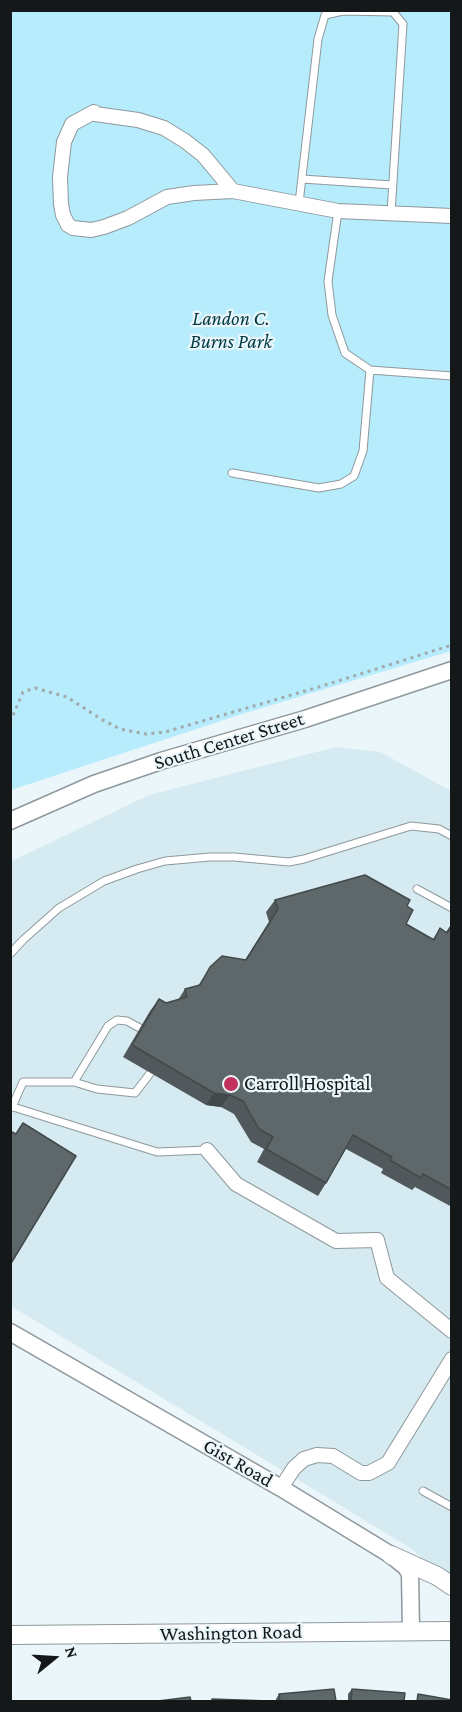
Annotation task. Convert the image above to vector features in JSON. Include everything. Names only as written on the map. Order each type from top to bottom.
[{"type":"main road","points":[[391,1556],[436,1576],[452,1586]]},
{"type":"main road","name":"Washington Road","points":[[10,1635],[452,1631]]},
{"type":"street","points":[[233,190],[203,156],[185,141],[164,128],[138,120],[94,112],[72,124],[64,142],[60,177],[61,204],[63,215],[68,225],[73,228],[91,230],[104,227],[173,196],[233,190],[338,211],[452,216]]},
{"type":"street","name":"South Center Street","points":[[10,821],[105,780],[451,671]]},
{"type":"street","points":[[207,1150],[236,1184],[336,1241],[377,1240],[387,1278],[452,1331]]},
{"type":"street","name":"Gist Road","points":[[10,1332],[281,1488],[406,1567],[410,1574],[411,1631]]},
{"type":"street","points":[[281,1488],[294,1468],[304,1459],[317,1455],[333,1456],[361,1473],[369,1473],[388,1463],[452,1359]]},
{"type":"lane","points":[[299,203],[318,39],[326,15],[343,11],[393,12],[403,24],[391,213]]},
{"type":"lane","points":[[302,179],[392,185]]},
{"type":"lane","points":[[338,211],[328,281],[332,315],[345,353],[370,370],[452,376]]},
{"type":"lane","points":[[232,473],[319,488],[341,484],[354,476],[363,451],[370,370]]},
{"type":"lane","points":[[10,954],[59,908],[104,881],[165,861],[234,856],[289,862],[411,826],[439,829],[452,836]]},
{"type":"lane","points":[[417,889],[452,908]]},
{"type":"lane","points":[[74,1082],[108,1026],[117,1020],[127,1021],[151,1034]]},
{"type":"lane","points":[[158,1061],[135,1093],[98,1089],[74,1082],[23,1082],[11,1106],[157,1152],[207,1150]]},
{"type":"lane","points":[[423,1491],[452,1507]]},
{"type":"path","points":[[10,722],[23,692],[35,688],[67,697],[120,729],[147,734],[165,732],[452,645]]},
{"type":"shaded area","name":"Carroll Hospital","points":[[336,747],[380,752],[451,791],[451,1587],[412,1549],[11,1306],[10,862],[149,795]]},
{"type":"green space","name":"Landon C. Burns Park","points":[[10,11],[452,11],[451,651],[242,714],[11,790]]},
{"type":"building","points":[[365,875],[410,900],[407,906],[413,910],[406,924],[434,940],[440,928],[447,933],[452,925],[452,1190],[423,1174],[421,1178],[390,1160],[392,1157],[353,1135],[326,1183],[266,1149],[273,1137],[259,1129],[243,1101],[230,1095],[214,1093],[132,1045],[159,999],[166,1003],[187,997],[185,989],[200,985],[210,967],[222,956],[246,960],[278,909],[275,900]]},
{"type":"building","points":[[23,1123],[76,1156],[10,1265],[10,1131],[16,1134]]},
{"type":"building","points":[[334,1689],[336,1701],[280,1701],[279,1694]]},
{"type":"building","points":[[352,1689],[405,1693],[404,1701],[351,1701]]},
{"type":"building","points":[[418,1694],[452,1700],[452,1701],[417,1701]]},
{"type":"building","points":[[190,1697],[191,1701],[158,1701]]},
{"type":"building","points":[[212,1699],[269,1701],[212,1701]]},
{"type":"place","name":"Carroll Hospital","points":[[231,1084]]}]
